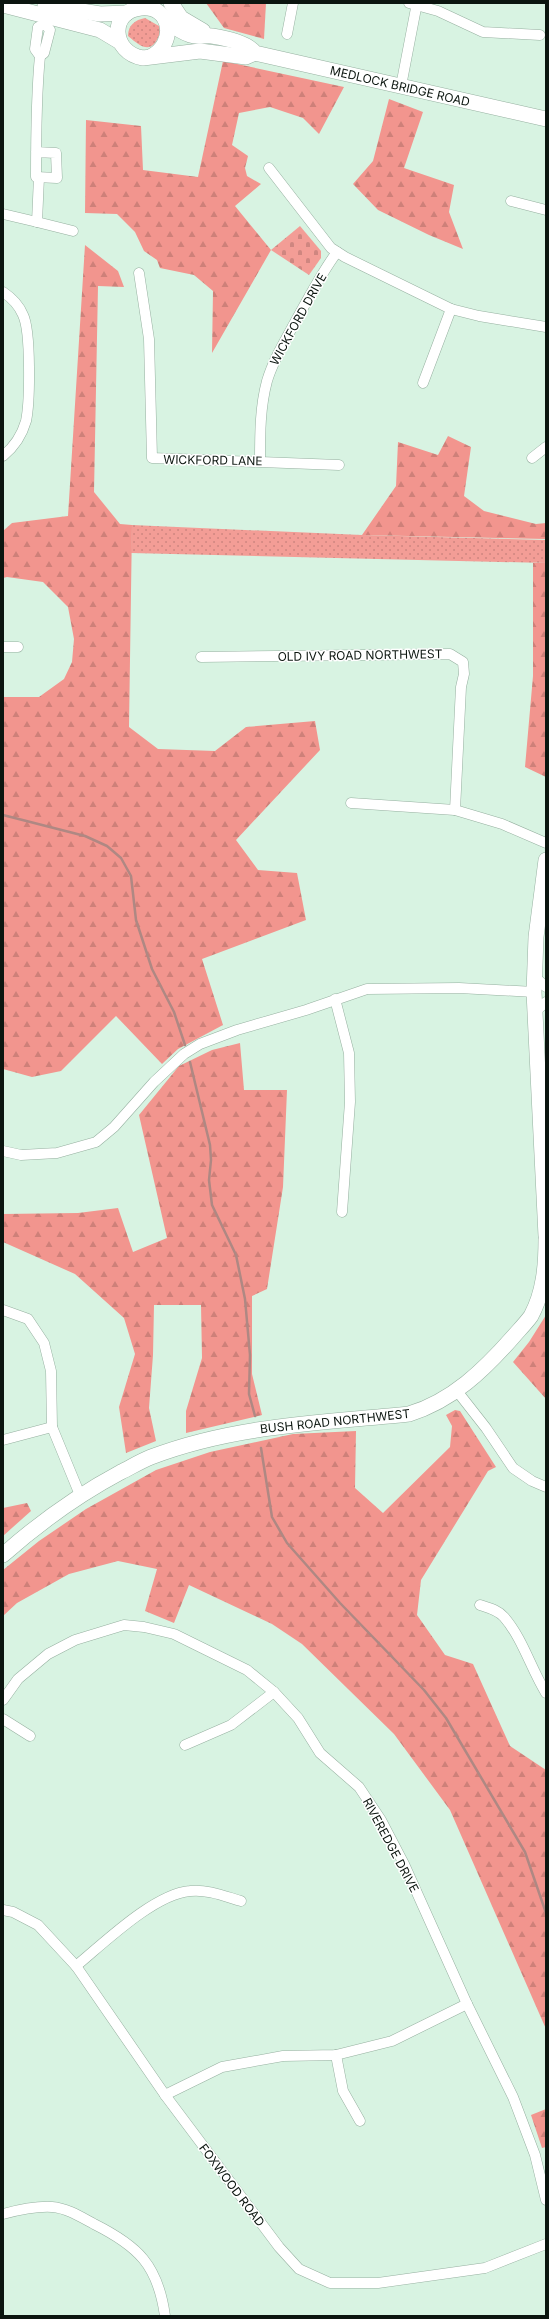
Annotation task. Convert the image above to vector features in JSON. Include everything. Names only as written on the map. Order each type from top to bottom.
[{"type":"street","points":[[171,3],[181,18],[210,36]]},
{"type":"street","points":[[287,34],[293,3]]},
{"type":"street","points":[[401,86],[415,4],[438,11],[483,32],[540,35]]},
{"type":"street","name":"MEDLOCK BRIDGE ROAD","points":[[3,5],[44,12],[100,14],[130,7],[152,9],[161,12],[190,36],[202,38],[210,36],[250,46],[255,53]]},
{"type":"street","points":[[120,42],[118,30],[130,7]]},
{"type":"street","points":[[37,222],[38,177],[36,177],[36,93],[40,56],[35,49],[38,28],[44,12]]},
{"type":"street","name":"MEDLOCK BRIDGE ROAD","points":[[44,12],[100,30],[120,42],[129,54],[143,58],[200,51],[246,57],[255,53],[546,119]]},
{"type":"street","points":[[150,57],[157,54],[167,42],[168,28],[161,12]]},
{"type":"street","points":[[36,152],[56,154],[57,178],[38,177]]},
{"type":"street","points":[[269,168],[337,252],[451,309],[499,320],[546,327]]},
{"type":"street","points":[[512,201],[546,210]]},
{"type":"street","points":[[3,214],[73,231]]},
{"type":"street","name":"WICKFORD DRIVE","points":[[260,461],[260,430],[262,410],[266,383],[272,364],[309,297],[337,252]]},
{"type":"street","name":"WICKFORD LANE","points":[[139,274],[148,339],[152,458],[339,464]]},
{"type":"street","points":[[3,292],[16,303],[23,315],[27,328],[28,360],[26,420],[20,436],[3,456]]},
{"type":"street","points":[[423,383],[451,309]]},
{"type":"street","points":[[532,458],[546,447]]},
{"type":"street","points":[[3,647],[18,647]]},
{"type":"street","name":"OLD IVY ROAD NORTHWEST","points":[[201,657],[450,654],[458,657],[463,662],[464,674],[461,694],[455,810]]},
{"type":"street","points":[[351,803],[455,810],[502,824],[546,843]]},
{"type":"street","points":[[546,860],[536,937],[535,976],[540,989],[541,1006],[546,1264]]},
{"type":"street","points":[[3,1151],[21,1155],[57,1153],[96,1142],[114,1127],[154,1082],[184,1054],[200,1044],[237,1030],[306,1010],[367,989],[540,989]]},
{"type":"street","points":[[335,1000],[349,1053],[350,1102],[342,1212]]},
{"type":"street","name":"BUSH ROAD NORTHWEST","points":[[3,1555],[23,1537],[80,1495],[150,1457],[202,1442],[285,1424],[410,1414],[428,1408],[457,1391],[495,1358],[531,1316],[541,1291],[546,1264]]},
{"type":"street","points":[[3,1310],[28,1319],[44,1343],[51,1371],[52,1427],[80,1495]]},
{"type":"street","points":[[457,1391],[486,1428],[512,1468],[532,1481],[546,1487]]},
{"type":"street","points":[[3,1440],[52,1427]]},
{"type":"street","points":[[480,1605],[493,1609],[504,1617],[517,1637],[535,1676],[546,1693]]},
{"type":"street","name":"RIVEREDGE DRIVE","points":[[3,1700],[18,1679],[48,1654],[75,1640],[124,1625],[144,1627],[174,1634],[247,1670],[274,1692],[298,1718],[320,1753],[359,1787],[381,1820],[404,1864],[467,2004],[525,2124],[535,2154],[546,2200]]},
{"type":"street","points":[[185,1745],[231,1725],[274,1692]]},
{"type":"street","points":[[3,1719],[30,1736]]},
{"type":"street","points":[[76,1966],[164,1897],[189,1891],[207,1891],[241,1901]]},
{"type":"street","name":"FOXWOOD ROAD","points":[[3,1910],[13,1912],[38,1925],[76,1966],[165,2095],[279,2247],[299,2269],[330,2283],[378,2283],[485,2268],[546,2244]]},
{"type":"street","points":[[165,2095],[222,2067],[282,2056],[336,2055],[392,2041],[467,2004]]},
{"type":"street","points":[[336,2055],[343,2092],[360,2121]]},
{"type":"street","points":[[3,2214],[52,2207],[72,2212],[123,2239],[142,2256],[152,2272],[165,2316]]},
{"type":"green space","points":[[206,3],[266,3],[264,39],[224,28]]},
{"type":"green space","points":[[145,18],[159,26],[160,33],[157,40],[150,47],[138,44],[128,36],[131,26],[138,20]]},
{"type":"green space","points":[[223,61],[344,87],[319,134],[303,118],[270,107],[239,113],[232,145],[248,156],[245,168],[247,176],[261,184],[235,206],[271,250],[212,353],[213,291],[194,275],[160,268],[157,260],[144,251],[135,232],[117,214],[85,213],[86,120],[141,126],[143,170],[198,177]]},
{"type":"green space","points":[[389,99],[423,112],[404,168],[454,185],[449,212],[463,249],[429,235],[378,210],[353,184],[373,161]]},
{"type":"green space","points":[[300,226],[321,251],[321,258],[309,275],[271,250]]},
{"type":"green space","points":[[85,245],[118,271],[124,287],[98,286],[94,492],[120,524],[132,525],[129,727],[158,749],[215,751],[246,727],[315,721],[320,750],[236,840],[258,870],[297,873],[306,920],[202,959],[223,1025],[178,1049],[162,1064],[116,1016],[61,1071],[32,1077],[3,1069],[3,697],[39,697],[64,679],[72,662],[74,639],[68,607],[43,582],[7,577],[3,578],[3,531],[12,523],[68,516]]},
{"type":"green space","points":[[448,436],[471,447],[464,496],[484,511],[536,524],[546,523],[546,539],[362,535],[396,486],[398,442],[438,455]]},
{"type":"green space","points":[[132,525],[362,535],[546,540],[546,563],[131,553]]},
{"type":"green space","points":[[533,563],[546,563],[546,777],[525,767],[533,676]]},
{"type":"green space","points":[[240,1043],[244,1090],[287,1090],[283,1187],[267,1289],[252,1296],[252,1374],[262,1415],[186,1433],[186,1411],[202,1358],[201,1305],[154,1305],[153,1355],[149,1408],[156,1441],[126,1453],[119,1407],[135,1354],[124,1318],[75,1274],[3,1242],[3,1214],[78,1213],[118,1208],[133,1252],[167,1238],[139,1115],[179,1066],[212,1050]]},
{"type":"green space","points":[[546,1315],[546,1399],[513,1362],[529,1342]]},
{"type":"green space","points":[[455,1410],[460,1411],[496,1467],[488,1471],[421,1580],[417,1615],[445,1655],[473,1664],[510,1746],[546,1770],[546,2029],[450,1810],[394,1734],[302,1644],[272,1624],[189,1585],[174,1623],[145,1611],[157,1569],[118,1561],[69,1574],[17,1603],[3,1616],[3,1570],[39,1541],[86,1509],[156,1470],[210,1452],[293,1434],[356,1431],[355,1488],[383,1513],[450,1447],[452,1426],[446,1415]]},
{"type":"green space","points":[[27,1503],[31,1511],[3,1536],[3,1508]]},
{"type":"green space","points":[[546,2109],[546,2147],[542,2148],[531,2115]]},
{"type":"waterway","points":[[3,815],[85,836],[107,846],[121,858],[131,876],[136,920],[152,969],[174,1012],[185,1045]]},
{"type":"waterway","points":[[190,1062],[210,1145],[211,1160],[209,1180],[212,1205],[236,1255],[245,1299],[250,1355],[249,1394],[255,1416]]},
{"type":"waterway","points":[[261,1448],[272,1517],[287,1543],[340,1603],[424,1690],[446,1718],[525,1852],[546,1913]]}]
